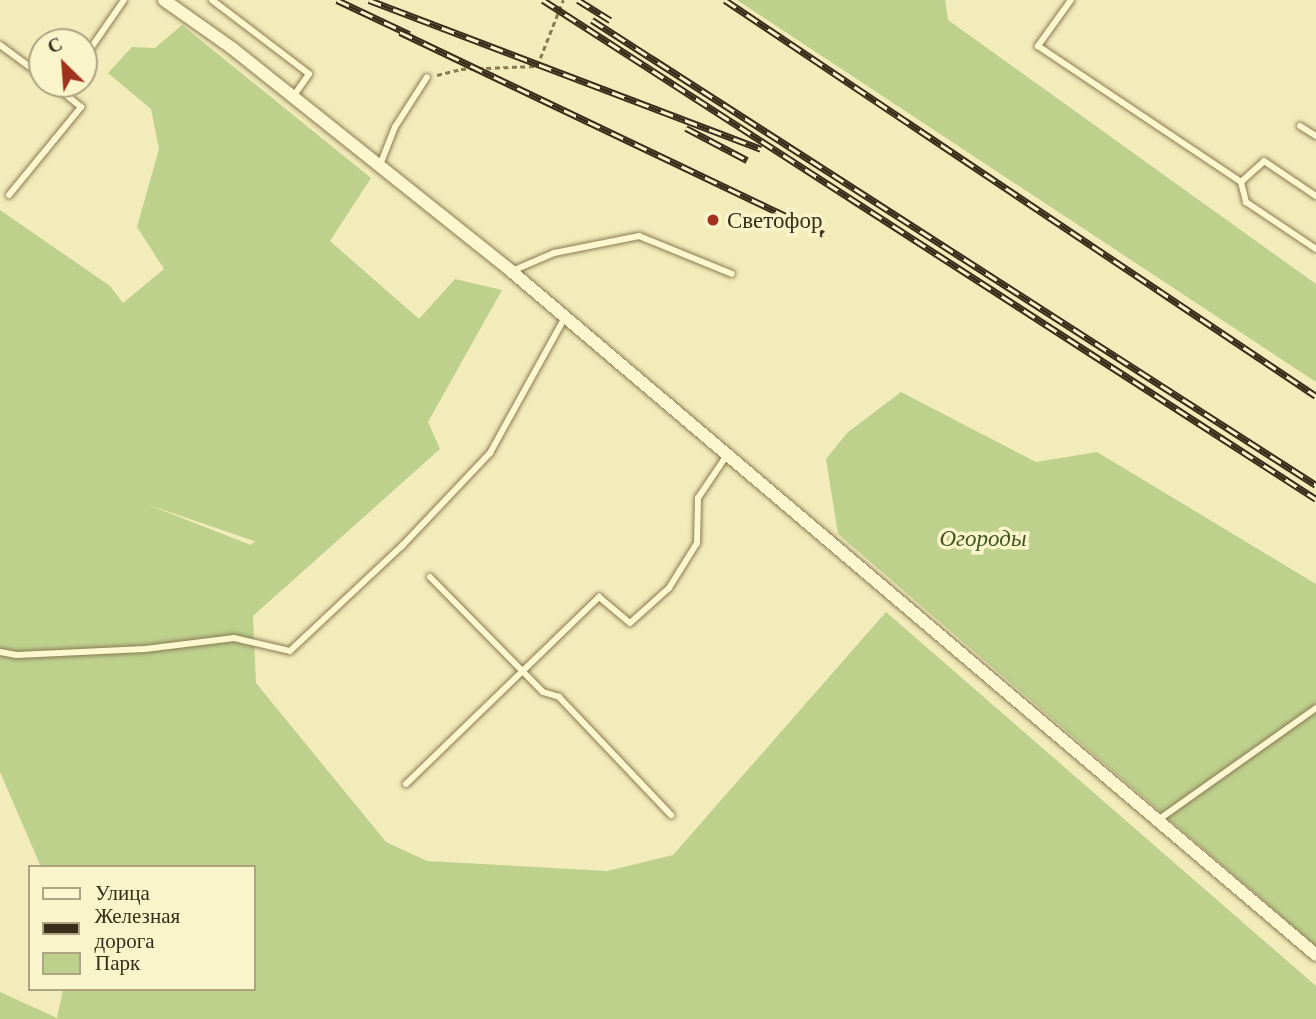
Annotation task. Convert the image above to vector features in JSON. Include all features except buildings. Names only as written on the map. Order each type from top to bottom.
[{"type":"street","points":[[167,1],[293,97],[511,271],[564,319],[728,453],[1316,955]]},
{"type":"lane","points":[[98,38],[124,0]]},
{"type":"lane","points":[[212,0],[309,74],[293,97]]},
{"type":"lane","points":[[1071,0],[1038,46],[1241,182],[1246,202],[1316,249]]},
{"type":"lane","points":[[0,45],[28,66]]},
{"type":"lane","points":[[379,167],[395,127],[427,77]]},
{"type":"lane","points":[[9,195],[81,107],[70,98]]},
{"type":"lane","points":[[1300,126],[1316,136]]},
{"type":"lane","points":[[1241,182],[1264,161],[1316,196]]},
{"type":"lane","points":[[511,271],[554,253],[639,236],[732,274]]},
{"type":"lane","points":[[0,652],[17,655],[145,649],[234,638],[290,651],[402,546],[490,453],[564,319]]},
{"type":"lane","points":[[406,784],[599,597],[630,623],[669,588],[697,543],[698,498],[728,453]]},
{"type":"lane","points":[[430,577],[543,692],[559,697],[671,815]]},
{"type":"lane","points":[[1157,821],[1316,708]]},
{"type":"path","points":[[427,77],[461,69],[537,66],[563,0]]},
{"type":"green space","points":[[737,0],[945,0],[948,20],[1316,284],[1316,382]]},
{"type":"green space","points":[[182,25],[371,178],[330,241],[419,319],[455,279],[502,290],[428,422],[440,449],[253,616],[256,683],[386,842],[427,861],[607,871],[673,855],[886,612],[1316,986],[1316,1019],[0,1019],[0,992],[57,1018],[63,991],[256,991],[256,865],[40,865],[0,772],[0,210],[110,286],[123,303],[164,269],[137,227],[159,149],[151,109],[108,73],[132,47],[155,48]],"holes":[[[146,504],[255,541],[251,545]]]},
{"type":"green space","name":"Огороды","points":[[901,392],[1036,462],[1097,452],[1316,584],[1316,946],[838,534],[826,459],[847,433]]},
{"type":"railway","points":[[337,0],[409,34]]},
{"type":"railway","points":[[369,0],[761,149]]},
{"type":"railway","points":[[543,0],[1316,499]]},
{"type":"railway","points":[[578,0],[610,20]]},
{"type":"railway","points":[[725,0],[1316,396]]},
{"type":"railway","points":[[592,20],[1316,485]]},
{"type":"railway","points":[[400,32],[823,234]]},
{"type":"railway","points":[[686,128],[747,160]]},
{"type":"place","name":"Светофор","points":[[713,220]]}]
